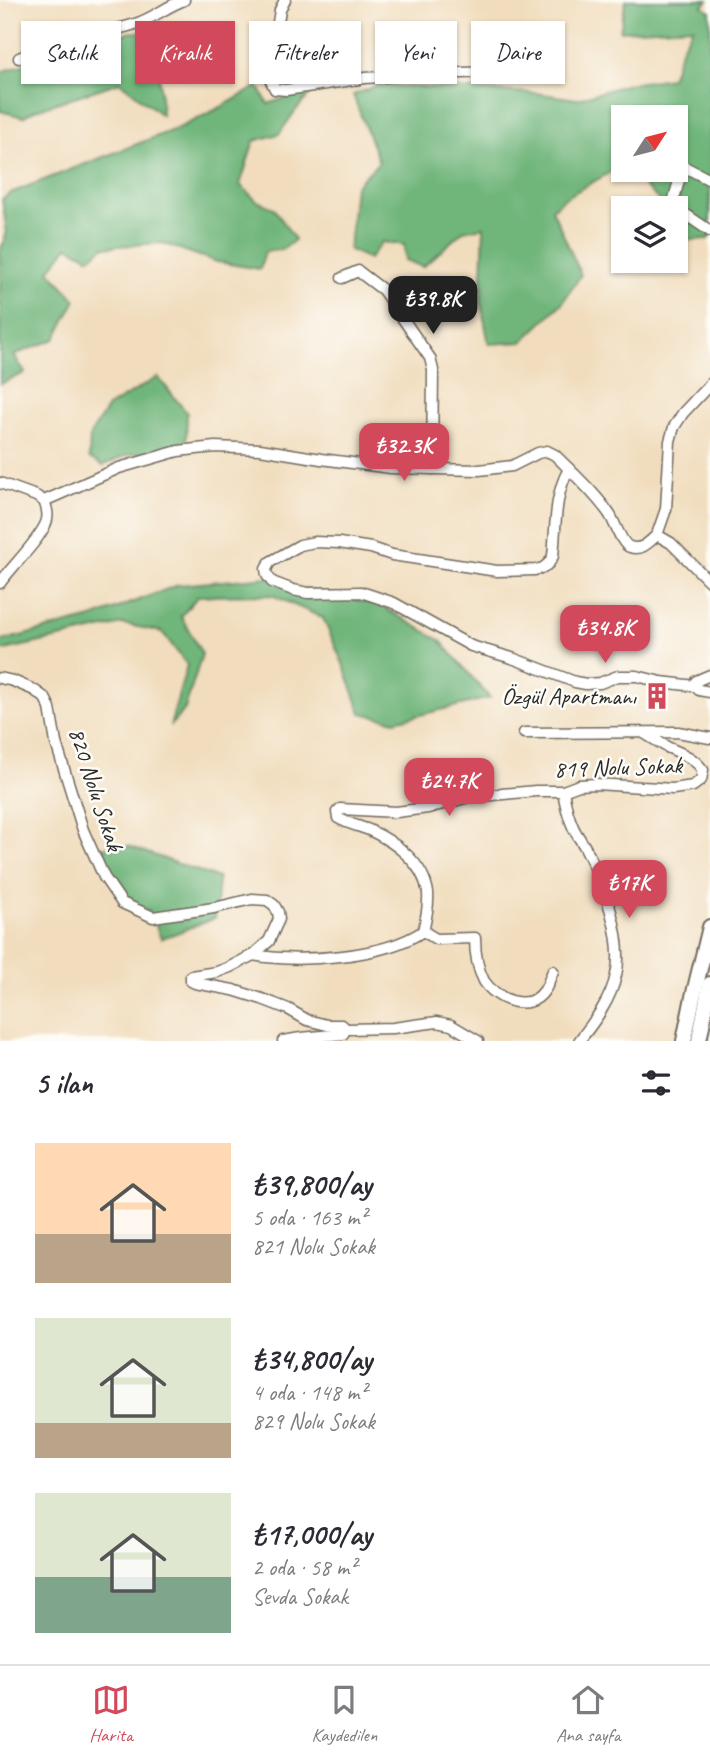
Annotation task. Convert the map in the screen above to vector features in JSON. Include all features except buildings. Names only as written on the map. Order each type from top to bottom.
[{"type":"main road","points":[[684,1041],[710,927]]},
{"type":"main road","points":[[699,1041],[710,985]]},
{"type":"street","points":[[19,58],[43,48],[138,23],[184,0]]},
{"type":"street","points":[[285,0],[280,10],[269,76],[275,89],[286,90],[372,78],[471,73]]},
{"type":"street","points":[[675,196],[683,166],[710,180]]},
{"type":"street","points":[[688,217],[710,231]]},
{"type":"street","points":[[342,278],[358,271],[383,290],[430,358],[433,370],[432,469]]},
{"type":"street","points":[[44,501],[119,468],[178,451],[215,446],[260,449],[391,468],[479,470],[512,466],[547,451],[555,454],[610,515],[625,545],[640,548],[657,535],[666,509],[670,441],[674,427],[710,384]]},
{"type":"street","points":[[569,469],[563,479],[553,556],[543,568],[497,571],[392,555],[371,548],[314,542],[300,545],[270,562],[266,569],[267,575],[272,582],[293,590],[308,593],[361,592],[394,603],[471,646],[575,682],[600,683],[618,676],[638,676],[695,686],[699,690],[710,692]]},
{"type":"street","points":[[0,483],[36,496],[44,501],[47,507],[47,521],[36,539],[0,583]]},
{"type":"street","points":[[657,535],[671,543],[710,582]]},
{"type":"street","points":[[695,686],[696,681],[710,675]]},
{"type":"street","name":"820 Nolu Sokak","points":[[0,678],[34,690],[45,698],[83,830],[104,877],[122,903],[153,917],[252,899],[267,900],[274,905],[279,919],[269,941],[253,955],[217,972],[191,976],[191,981],[233,990],[288,1009],[307,1020],[327,1025],[342,1025],[346,1029]]},
{"type":"street","points":[[524,733],[678,732],[710,738]]},
{"type":"street","name":"819 Nolu Sokak","points":[[423,931],[428,893],[416,866],[388,839],[338,818],[337,812],[340,809],[396,812],[469,797],[564,791],[579,785],[673,789],[693,786],[701,779],[703,769],[697,762],[643,733]]},
{"type":"street","points":[[564,791],[565,805],[574,829],[587,850],[615,925],[618,956],[616,975],[608,995],[598,1016],[579,1041]]},
{"type":"street","points":[[253,955],[274,959],[346,956],[385,947],[415,937],[423,931],[436,939],[475,939],[475,953],[486,984],[500,996],[517,1004],[533,1001],[544,991],[553,971]]},
{"type":"street","points":[[283,1041],[344,1034],[346,1029],[393,1028],[437,1022],[451,1024],[478,1041]]},
{"type":"green space","points":[[626,0],[708,0],[703,6],[710,11],[708,239],[688,240],[688,196],[655,196],[640,182],[688,182],[688,105],[611,105],[611,172],[565,198],[552,209],[581,275],[562,303],[522,342],[489,344],[481,303],[484,227],[463,231],[423,267],[405,260],[404,245],[382,242],[369,259],[349,250],[355,186],[379,162],[353,95],[378,85],[535,93],[577,99],[628,84],[671,78],[682,47],[693,27],[620,31]]},
{"type":"green space","points":[[135,32],[135,84],[160,84],[162,115],[121,83],[121,35]]},
{"type":"green space","points":[[21,66],[21,84],[114,84],[35,110],[23,117],[0,111],[0,72]]},
{"type":"green space","points":[[258,86],[268,104],[313,91],[279,134],[254,141],[240,185],[257,201],[274,208],[295,240],[283,249],[265,252],[260,269],[217,262],[162,243],[103,247],[90,258],[68,246],[49,271],[76,300],[55,339],[14,355],[25,373],[0,384],[0,252],[7,232],[2,199],[13,192],[181,127]]},
{"type":"green space","points":[[158,377],[187,413],[186,443],[125,456],[103,466],[89,458],[90,435],[108,407]]},
{"type":"green space","points":[[280,576],[295,587],[379,605],[440,640],[490,698],[395,721],[361,713],[323,618],[272,595],[198,596],[181,616],[202,654],[185,709],[170,726],[187,665],[162,632],[123,624],[0,651],[0,641],[92,618],[178,585]]},
{"type":"green space","points":[[128,846],[218,878],[215,918],[161,939],[151,913],[125,900],[96,848]]},
{"type":"place","name":"Özgül Apartmanı","points":[[657,696]]}]
